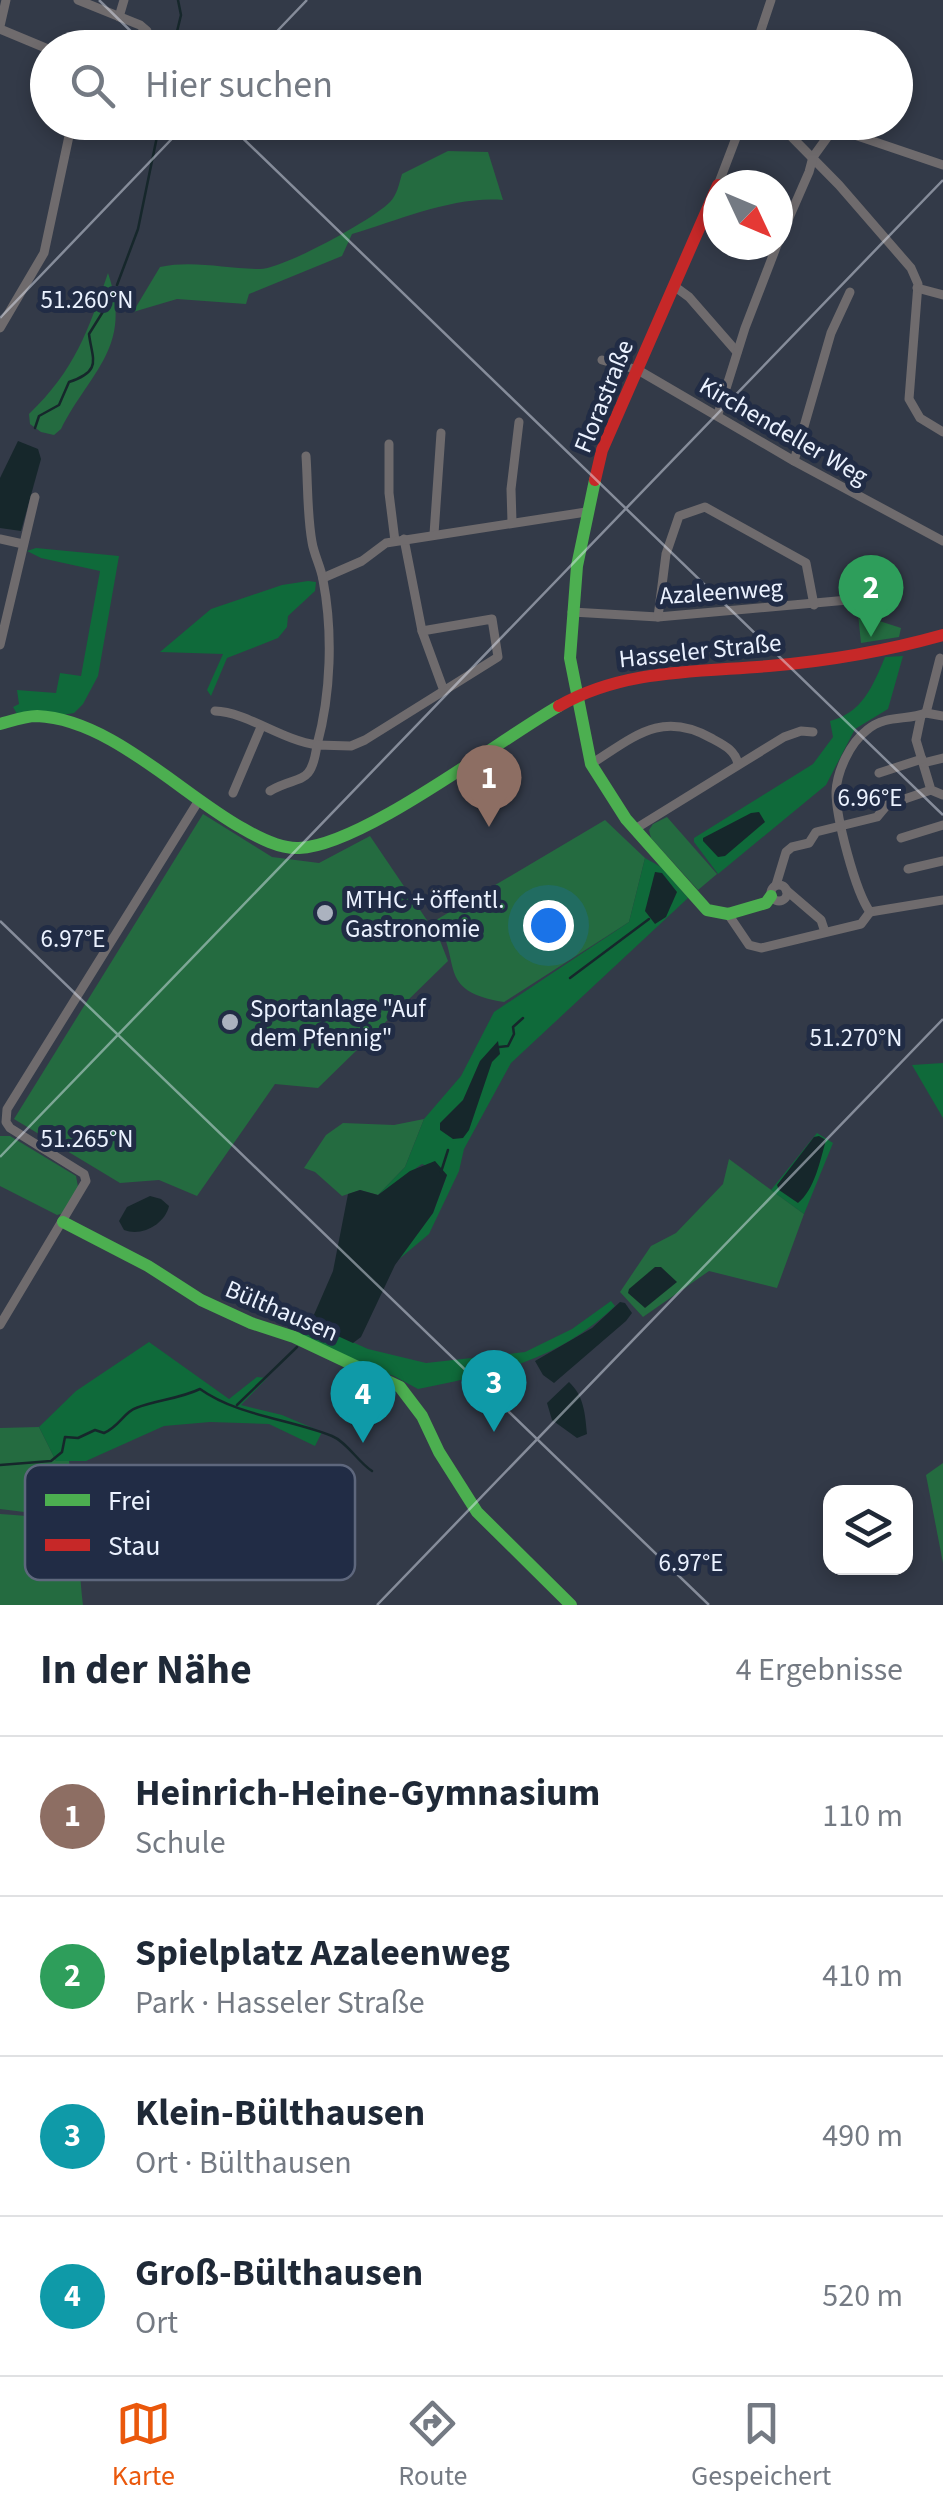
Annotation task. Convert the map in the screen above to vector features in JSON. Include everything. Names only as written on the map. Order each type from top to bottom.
[{"type":"street","points":[[6,0],[0,28],[30,42]]},
{"type":"street","points":[[78,0],[145,30]]},
{"type":"street","points":[[119,17],[124,0]]},
{"type":"street","points":[[761,30],[770,0]]},
{"type":"street","points":[[1,324],[40,262],[68,140]]},
{"type":"street","name":"Florastraße","points":[[724,170],[735,140]]},
{"type":"street","points":[[795,140],[911,268],[917,288],[909,399],[920,418],[943,432]]},
{"type":"street","points":[[793,210],[810,172],[812,157],[825,140]]},
{"type":"street","points":[[869,140],[943,165]]},
{"type":"street","name":"Florastraße","points":[[703,219],[602,450],[586,512],[572,612],[570,658],[591,764],[610,799],[707,910],[728,914]]},
{"type":"street","points":[[718,414],[772,260]]},
{"type":"street","points":[[674,286],[689,297],[737,352]]},
{"type":"street","points":[[917,288],[943,295]]},
{"type":"street","points":[[794,461],[831,333],[850,292]]},
{"type":"street","name":"Kirchendeller Weg","points":[[602,360],[638,370],[943,542]]},
{"type":"street","points":[[512,522],[511,489],[519,422]]},
{"type":"street","points":[[434,534],[441,433]]},
{"type":"street","points":[[390,444],[390,492],[400,540],[422,631],[444,691]]},
{"type":"street","points":[[270,791],[307,776],[315,762],[326,694],[328,652],[323,578],[312,548],[306,456]]},
{"type":"street","points":[[0,645],[36,496]]},
{"type":"street","points":[[658,617],[666,554],[679,516],[706,507],[806,563],[814,605]]},
{"type":"street","points":[[323,578],[400,540],[586,512]]},
{"type":"street","points":[[0,539],[22,544]]},
{"type":"street","name":"Azaleenweg","points":[[572,612],[658,617],[859,599],[874,602]]},
{"type":"street","points":[[215,710],[301,742],[351,746],[498,657],[492,619],[422,631]]},
{"type":"street","name":"Hasseler Straße","points":[[0,724],[23,717],[68,723],[127,749],[265,842],[296,849],[315,848],[345,836],[576,696],[613,682],[806,661],[943,634]]},
{"type":"street","points":[[940,658],[916,740],[940,793],[887,804],[877,817],[816,832],[808,842],[786,852],[766,904],[728,914],[750,946],[761,948],[861,924],[870,912],[943,900]]},
{"type":"street","points":[[870,912],[862,900],[847,852],[836,794],[838,776],[857,739],[868,728],[902,715],[943,716]]},
{"type":"street","points":[[591,764],[642,732],[666,724],[686,726],[710,738],[733,752],[738,764]]},
{"type":"street","points":[[233,794],[261,728]]},
{"type":"street","points":[[635,829],[784,737],[801,731],[813,732]]},
{"type":"street","points":[[878,772],[943,758]]},
{"type":"street","points":[[0,1325],[86,1177],[10,1128],[6,1122],[7,1108],[199,800]]},
{"type":"street","points":[[901,838],[943,825]]},
{"type":"street","points":[[908,869],[943,861]]},
{"type":"street","points":[[773,891],[782,901],[786,890],[821,920],[825,932]]},
{"type":"street","name":"Bülthausen","points":[[62,1222],[250,1324],[294,1337],[400,1386],[422,1416],[439,1452],[477,1512],[571,1605]]},
{"type":"green space","points":[[448,151],[488,152],[503,200],[446,205],[352,234],[342,256],[249,294],[246,304],[177,299],[133,312],[160,267],[260,269],[288,261],[381,210],[394,196],[402,174]]},
{"type":"green space","points":[[108,273],[116,320],[105,356],[61,429],[54,435],[41,432],[30,424],[29,414],[58,382],[78,349]]},
{"type":"green space","points":[[36,548],[119,556],[98,676],[74,713],[17,714],[13,707],[19,704],[17,690],[56,693],[60,673],[81,676],[100,571],[41,558],[27,551]]},
{"type":"green space","points":[[316,582],[315,591],[288,616],[287,627],[278,638],[227,658],[211,696],[207,690],[223,654],[160,652],[211,609],[282,585]]},
{"type":"green space","points":[[858,614],[901,628],[899,637],[861,643]]},
{"type":"green space","points":[[903,656],[888,709],[855,729],[826,785],[718,874],[694,838],[813,764],[833,737],[830,721],[858,705],[885,657]]},
{"type":"green space","name":"Sportanlage \"Auf dem Pfennig\"","points":[[203,814],[272,857],[319,863],[370,836],[439,938],[448,961],[318,1088],[275,1084],[197,1196],[159,1180],[120,1183],[14,1119]]},
{"type":"green space","points":[[667,817],[717,874],[698,890],[651,838],[649,830],[653,824]]},
{"type":"green space","points":[[605,820],[645,858],[629,922],[504,1002],[468,990],[454,973],[436,920]]},
{"type":"green space","points":[[645,858],[661,867],[688,898],[511,1063],[464,1149],[459,1171],[429,1234],[398,1260],[433,1213],[447,1175],[422,1164],[378,1195],[405,1167],[424,1119],[461,1076],[494,1012],[629,922]]},
{"type":"green space","points":[[943,1063],[943,1118],[912,1065]]},
{"type":"green space","points":[[424,1119],[405,1167],[378,1195],[360,1190],[342,1196],[315,1172],[304,1168],[326,1135],[343,1123],[394,1125]]},
{"type":"green space","points":[[817,1133],[833,1143],[804,1214],[771,1190]]},
{"type":"green space","points":[[0,1136],[10,1136],[76,1176],[78,1187],[64,1213],[57,1215],[0,1186]]},
{"type":"green space","points":[[729,1159],[804,1214],[777,1288],[709,1271],[643,1317],[620,1292],[651,1246],[676,1233],[723,1184]]},
{"type":"green space","points":[[611,1301],[615,1306],[593,1325],[547,1353],[499,1370],[418,1389],[394,1376],[294,1343],[300,1329],[314,1321],[319,1327],[368,1349],[426,1363],[525,1352],[572,1329]]},
{"type":"green space","points":[[149,1342],[229,1399],[257,1377],[267,1378],[241,1405],[282,1415],[322,1432],[315,1446],[269,1424],[210,1422],[164,1426],[86,1461],[56,1461],[39,1427],[76,1391]]},
{"type":"green space","points":[[39,1427],[56,1461],[69,1461],[70,1465],[25,1465],[25,1512],[0,1509],[0,1428]]},
{"type":"green space","points":[[943,1463],[943,1563],[926,1475]]},
{"type":"green space","points":[[0,1514],[25,1516],[25,1580],[81,1580],[83,1605],[0,1605]]},
{"type":"shaded area","points":[[18,441],[38,449],[41,459],[21,531],[0,528],[0,478]]},
{"type":"shaded area","points":[[759,812],[765,822],[725,856],[718,857],[703,841],[751,813]]},
{"type":"shaded area","points":[[655,872],[662,873],[677,892],[666,917],[655,924],[645,911]]},
{"type":"shaded area","points":[[498,1041],[500,1054],[492,1062],[469,1130],[463,1138],[453,1139],[440,1130],[440,1123],[463,1100],[480,1061]]},
{"type":"shaded area","points":[[814,1137],[826,1140],[819,1165],[809,1190],[798,1203],[777,1185]]},
{"type":"shaded area","points":[[435,1161],[447,1175],[433,1213],[395,1265],[361,1337],[353,1343],[318,1327],[313,1317],[333,1271],[348,1194],[360,1190],[378,1195],[410,1171]]},
{"type":"shaded area","points":[[150,1196],[169,1206],[163,1218],[145,1230],[124,1230],[119,1221],[127,1207]]},
{"type":"shaded area","points":[[655,1267],[661,1267],[677,1282],[645,1308],[628,1293]]},
{"type":"shaded area","points":[[620,1302],[632,1313],[626,1321],[554,1383],[543,1375],[535,1361],[592,1328]]},
{"type":"shaded area","points":[[569,1382],[581,1399],[585,1419],[587,1434],[577,1438],[552,1420],[547,1403]]},
{"type":"waterway","points":[[177,30],[181,15],[178,0]]},
{"type":"waterway","points":[[117,285],[138,229],[156,140]]},
{"type":"waterway","points":[[35,428],[39,416],[59,405],[69,382],[91,369],[89,334],[114,294]]},
{"type":"waterway","points":[[570,978],[649,919]]},
{"type":"waterway","points":[[499,1047],[508,1046],[513,1027],[523,1018]]},
{"type":"waterway","points":[[441,1172],[448,1150]]},
{"type":"waterway","points":[[237,1405],[297,1347]]},
{"type":"waterway","points":[[0,1465],[51,1461],[62,1452],[65,1437],[78,1438],[95,1430],[104,1433],[136,1408],[200,1389],[247,1411],[332,1436],[372,1471]]},
{"type":"traffic: fast","points":[[595,480],[577,566],[570,658],[591,764],[626,819],[707,910],[728,914],[766,903],[771,896]]},
{"type":"traffic: fast","points":[[0,724],[37,716],[91,730],[144,760],[249,832],[277,845],[299,848],[326,843],[393,811],[559,706]]},
{"type":"traffic: fast","points":[[63,1222],[148,1266],[201,1300],[294,1337],[400,1387],[422,1416],[439,1452],[477,1512],[571,1605]]},
{"type":"traffic: jam","points":[[595,480],[602,450],[703,219]]},
{"type":"traffic: jam","points":[[559,706],[583,694],[635,679],[835,658],[943,635]]},
{"type":"place","name":"Spielplatz Azaleenweg","points":[[871,637]]},
{"type":"place","name":"Heinrich-Heine-Gymnasium","points":[[489,827]]},
{"type":"place","name":"MTHC + öffentl. Gastronomie","points":[[325,913]]},
{"type":"place","name":"Sportanlage \"Auf dem Pfennig\"","points":[[230,1022]]},
{"type":"place","name":"Klein-Bülthausen","points":[[494,1432]]},
{"type":"place","name":"Groß-Bülthausen","points":[[363,1443]]}]
